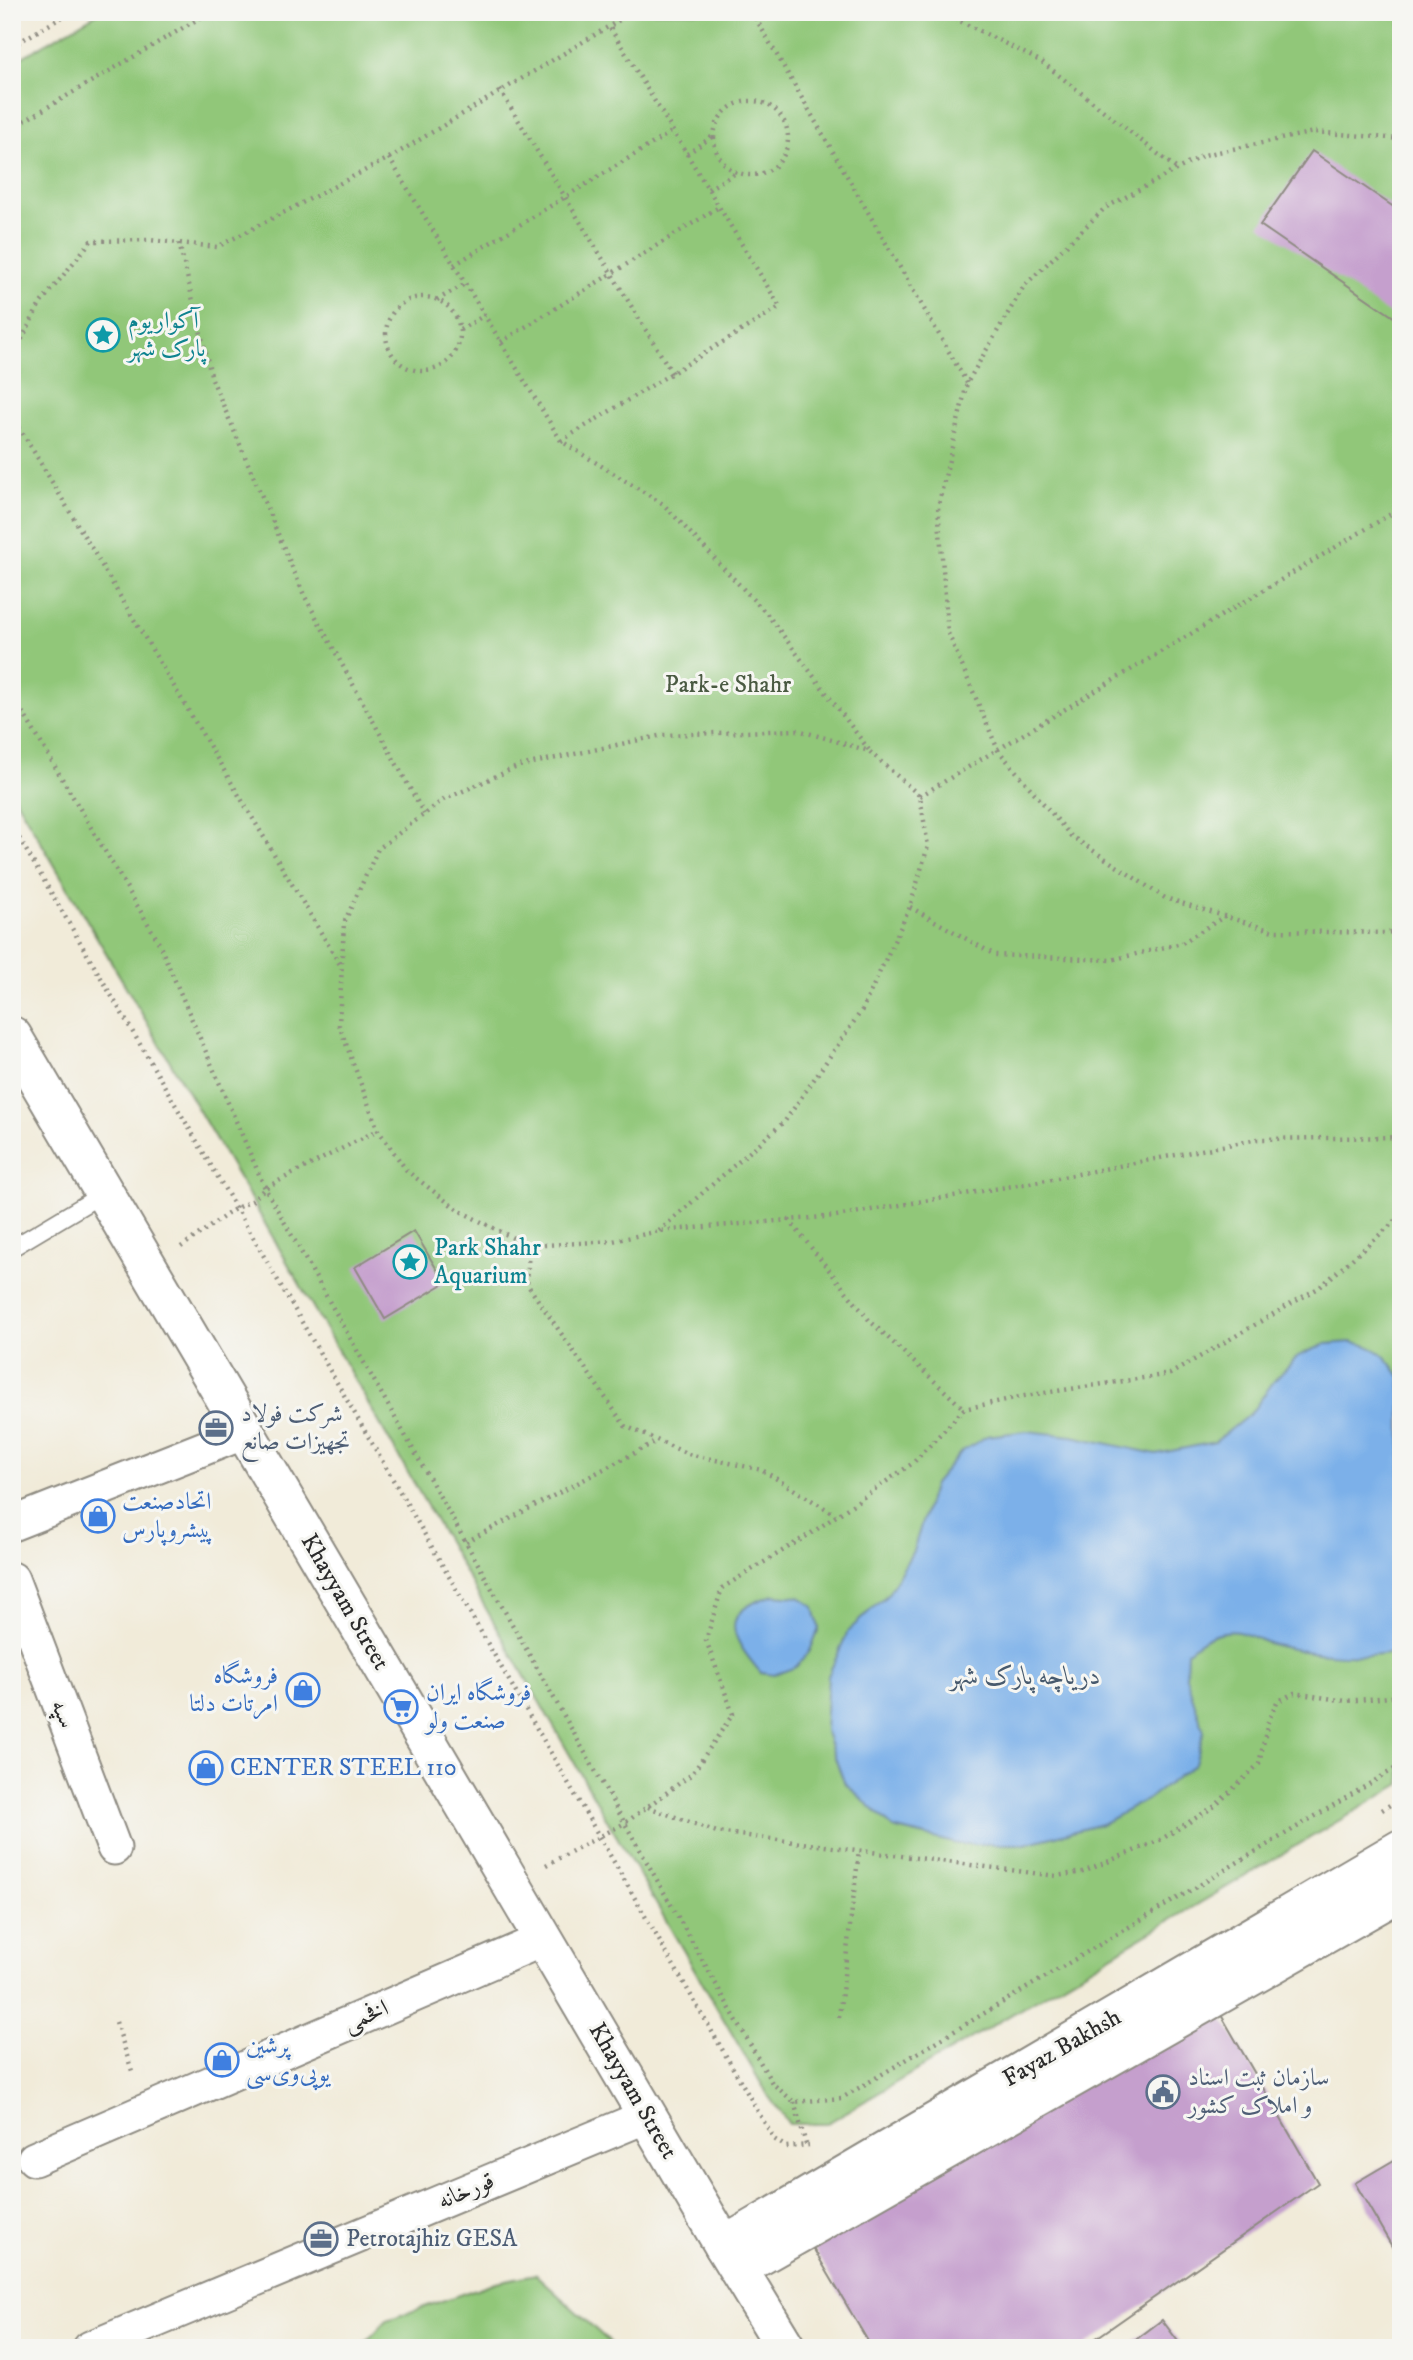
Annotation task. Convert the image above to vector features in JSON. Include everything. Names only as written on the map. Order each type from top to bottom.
[{"type":"street","name":"Khayyam Street","points":[[12,1037],[786,2348]]},
{"type":"street","points":[[12,1524],[245,1432]]},
{"type":"street","name":"سپه","points":[[12,1579],[114,1849]]},
{"type":"street","name":"Fayaz Bakhsh","points":[[731,2257],[1401,1849]]},
{"type":"street","name":"Fayaz Bakhsh","points":[[731,2257],[1401,1891]]},
{"type":"street","name":"افخمی","points":[[34,2159],[544,1939]]},
{"type":"street","name":"قورخانه","points":[[90,2348],[647,2116]]},
{"type":"lane","points":[[12,1248],[104,1193]]},
{"type":"path","points":[[12,46],[71,12]]},
{"type":"path","points":[[12,128],[210,12]]},
{"type":"path","points":[[12,358],[40,304],[92,241],[150,240],[217,247],[389,158],[499,90],[634,12]]},
{"type":"path","points":[[752,12],[967,383]]},
{"type":"path","points":[[942,12],[1042,62],[1177,169]]},
{"type":"path","points":[[561,441],[780,307],[609,26]]},
{"type":"path","points":[[499,90],[672,373]]},
{"type":"path","points":[[751,100],[769,105],[783,117],[789,135],[785,154],[773,169],[755,175],[736,173],[723,164],[715,151],[713,136],[719,118],[732,105],[751,100]]},
{"type":"path","points":[[454,265],[673,131]]},
{"type":"path","points":[[1401,139],[1314,132],[1204,155],[1104,208],[1024,286],[967,383],[937,507],[948,633],[998,750],[1071,836],[1165,898],[1273,931],[1387,933],[1401,930]]},
{"type":"path","points":[[687,153],[713,136]]},
{"type":"path","points":[[389,158],[561,441],[663,504],[767,614],[869,751],[920,796],[928,846],[909,907],[862,1010],[785,1121],[659,1231]]},
{"type":"path","points":[[708,189],[736,173]]},
{"type":"path","points":[[501,342],[719,207]]},
{"type":"path","points":[[179,243],[212,379],[299,583],[424,814]]},
{"type":"path","points":[[437,299],[466,284]]},
{"type":"path","points":[[418,296],[437,299],[453,312],[460,330],[458,349],[445,365],[436,369],[427,372],[408,369],[392,358],[385,339],[388,319],[399,304],[418,296]]},
{"type":"path","points":[[460,330],[485,315]]},
{"type":"path","points":[[12,415],[342,968]]},
{"type":"path","points":[[920,796],[1401,508]]},
{"type":"path","points":[[12,694],[157,939],[265,1188],[772,2083],[794,2102],[842,2098],[1401,1765]]},
{"type":"path","points":[[869,751],[798,730],[663,735],[519,766],[443,800],[378,849],[344,923],[339,1025],[378,1129],[407,1171],[458,1210],[529,1246],[613,1241],[659,1231],[836,1216],[1047,1180],[1258,1139],[1401,1137]]},
{"type":"path","points":[[12,826],[774,2139],[786,2147],[806,2147],[818,2140]]},
{"type":"path","points":[[909,907],[995,955],[1111,960],[1182,943],[1225,916]]},
{"type":"path","points":[[149,1269],[236,1208],[252,1201],[265,1188],[378,1129]]},
{"type":"path","points":[[510,1884],[625,1823],[692,1774],[733,1714],[706,1640],[722,1588],[836,1516],[913,1463],[964,1409],[1024,1395],[1170,1374],[1320,1286],[1400,1217]]},
{"type":"path","points":[[789,1220],[869,1320],[964,1409]]},
{"type":"path","points":[[529,1246],[527,1284],[625,1426],[688,1454],[762,1470],[836,1516]]},
{"type":"path","points":[[466,1542],[658,1441]]},
{"type":"path","points":[[647,1807],[718,1832],[1056,1876],[1083,1872],[1160,1840],[1215,1806],[1259,1764],[1268,1722],[1277,1702],[1294,1693],[1346,1701],[1401,1696]]},
{"type":"path","points":[[1377,1812],[1401,1798]]},
{"type":"path","points":[[839,2017],[859,1851]]},
{"type":"path","points":[[116,2022],[145,2112]]},
{"type":"green space","name":"Park-e Shahr","points":[[100,12],[1401,12],[1401,1784],[826,2124],[789,2124],[769,2097],[252,1201],[12,793],[12,63]]},
{"type":"green space","points":[[535,2274],[616,2348],[360,2348],[387,2320],[496,2282]]},
{"type":"water","name":"دریاچه پارک شهر","points":[[1351,1342],[1375,1349],[1391,1363],[1401,1378],[1401,1651],[1336,1655],[1286,1648],[1237,1632],[1219,1633],[1199,1642],[1187,1652],[1186,1677],[1204,1731],[1195,1764],[1148,1799],[1102,1824],[1025,1844],[958,1844],[893,1828],[844,1782],[825,1730],[828,1676],[848,1631],[888,1594],[913,1551],[934,1484],[961,1452],[987,1436],[1027,1431],[1072,1436],[1156,1454],[1215,1442],[1251,1413],[1274,1381],[1298,1356],[1326,1344]]},
{"type":"water","points":[[774,1595],[799,1597],[814,1607],[819,1628],[810,1651],[796,1667],[774,1675],[761,1673],[742,1647],[734,1626],[736,1617],[743,1609]]},
{"type":"building","points":[[1312,151],[1401,212],[1401,322],[1260,225]]},
{"type":"building","points":[[414,1231],[445,1283],[385,1319],[355,1267]]},
{"type":"building","name":"سازمان ثبت اسناد و املاک کشور","points":[[1213,2001],[1318,2183],[1082,2348],[872,2348],[809,2241]]},
{"type":"building","points":[[1401,2156],[1401,2262],[1355,2183]]},
{"type":"building","points":[[1162,2320],[1183,2348],[1125,2348]]},
{"type":"place","name":"آکواریوم پارک شهر","points":[[103,335]]},
{"type":"place","name":"Park Shahr Aquarium","points":[[410,1262]]},
{"type":"place","name":"شرکت فولاد تجهیزات صانع","points":[[216,1428]]},
{"type":"place","name":"اتحادصنعت پیشروپارس","points":[[98,1516]]},
{"type":"place","name":"فروشگاه امرتات دلتا","points":[[303,1690]]},
{"type":"place","name":"فروشگاه ایران صنعت ولو","points":[[401,1707]]},
{"type":"place","name":"CENTER STEEL 110","points":[[206,1768]]},
{"type":"place","name":"پرشین یو‌پی‌وی‌سی","points":[[222,2060]]},
{"type":"place","name":"سازمان ثبت اسناد و املاک کشور","points":[[1163,2092]]},
{"type":"place","name":"Petrotajhiz GESA","points":[[321,2239]]}]
